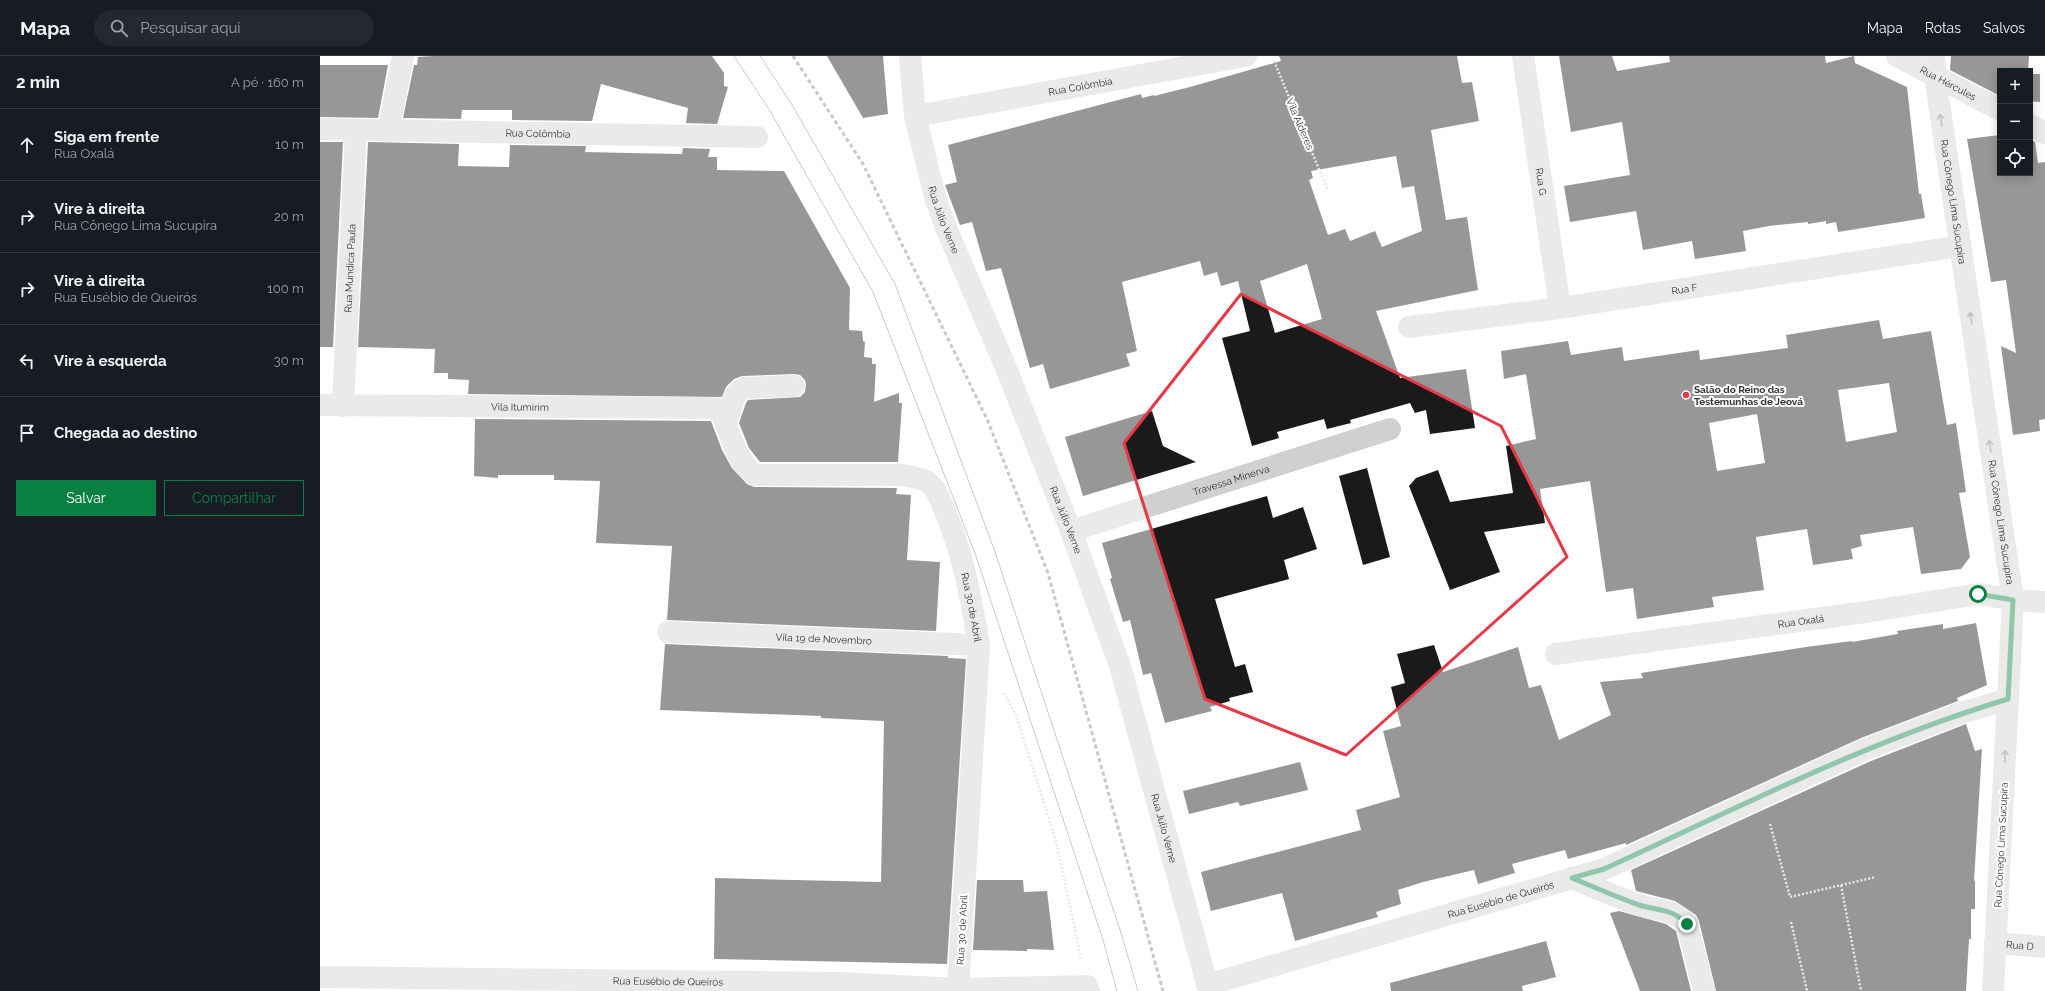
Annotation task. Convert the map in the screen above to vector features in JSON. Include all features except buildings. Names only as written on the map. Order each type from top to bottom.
[{"type":"street","points":[[388,131],[403,56]]},
{"type":"street","name":"Rua Júlio Verne","points":[[910,56],[915,116],[926,166],[944,223],[1004,363],[1071,531],[1120,666],[1208,988]]},
{"type":"street","name":"Rua Colômbia","points":[[915,116],[1246,56]]},
{"type":"street","name":"Rua G","points":[[1523,56],[1560,308]]},
{"type":"street","name":"Rua Hércules","points":[[1898,56],[1934,66],[1997,108]]},
{"type":"street","name":"Rua Cônego Lima Sucupira","points":[[1934,66],[2013,600],[1993,991]]},
{"type":"street","points":[[2033,127],[2045,133]]},
{"type":"street","name":"Rua Colômbia","points":[[320,129],[757,137]]},
{"type":"street","name":"Rua Mundica Paula","points":[[343,406],[356,130]]},
{"type":"street","name":"Rua F","points":[[1409,326],[1560,308],[1960,246]]},
{"type":"street","points":[[723,416],[735,396],[743,388],[794,386]]},
{"type":"street","name":"Vila Itumirim","points":[[320,405],[709,408],[723,416]]},
{"type":"street","name":"Rua 30 de Abril","points":[[723,416],[736,449],[748,470],[755,475],[903,475],[931,484],[950,523],[960,554],[971,598],[979,645],[958,990]]},
{"type":"street","name":"Travessa Minerva","points":[[1071,531],[1390,429]]},
{"type":"street","name":"Rua Oxalá","points":[[1556,654],[1866,612],[1978,594],[2013,600],[2045,602]]},
{"type":"street","name":"Vila 19 de Novembro","points":[[668,632],[979,645]]},
{"type":"street","name":"Rua Eusébio de Queirós","points":[[1208,988],[1604,869],[1866,749],[1961,713],[2008,699]]},
{"type":"street","points":[[1572,878],[1640,905],[1671,912],[1679,916],[1687,924],[1704,991]]},
{"type":"street","name":"Rua D","points":[[1995,944],[2045,947]]},
{"type":"street","name":"Rua Eusébio de Queirós","points":[[320,977],[481,985],[843,987],[958,990],[1088,988]]},
{"type":"path","name":"Vila Alderes","points":[[1272,56],[1328,191]]},
{"type":"path","points":[[1001,687],[1016,715],[1056,840],[1088,988]]},
{"type":"path","points":[[1762,797],[1790,896],[1876,877]]},
{"type":"path","points":[[1841,885],[1861,991]]},
{"type":"path","points":[[1791,922],[1807,991]]},
{"type":"highlighted area","points":[[1241,294],[1501,426],[1567,557],[1346,755],[1205,699],[1124,443]]},
{"type":"tram line","points":[[734,56],[770,111],[873,292],[976,556],[1103,940],[1117,991]]},
{"type":"tram line","points":[[760,56],[791,103],[895,284],[994,549],[1121,933],[1138,991]]},
{"type":"railway","points":[[793,56],[863,164],[987,419],[1048,573],[1163,991]]},
{"type":"place","name":"Salão do Reino das Testemunhas de Jeová","points":[[1686,395]]},
{"type":"route","points":[[1687,924],[1679,916],[1671,912],[1640,905],[1572,878],[1604,869],[1866,749],[1961,713],[2008,699],[2013,600],[1978,594]]}]
